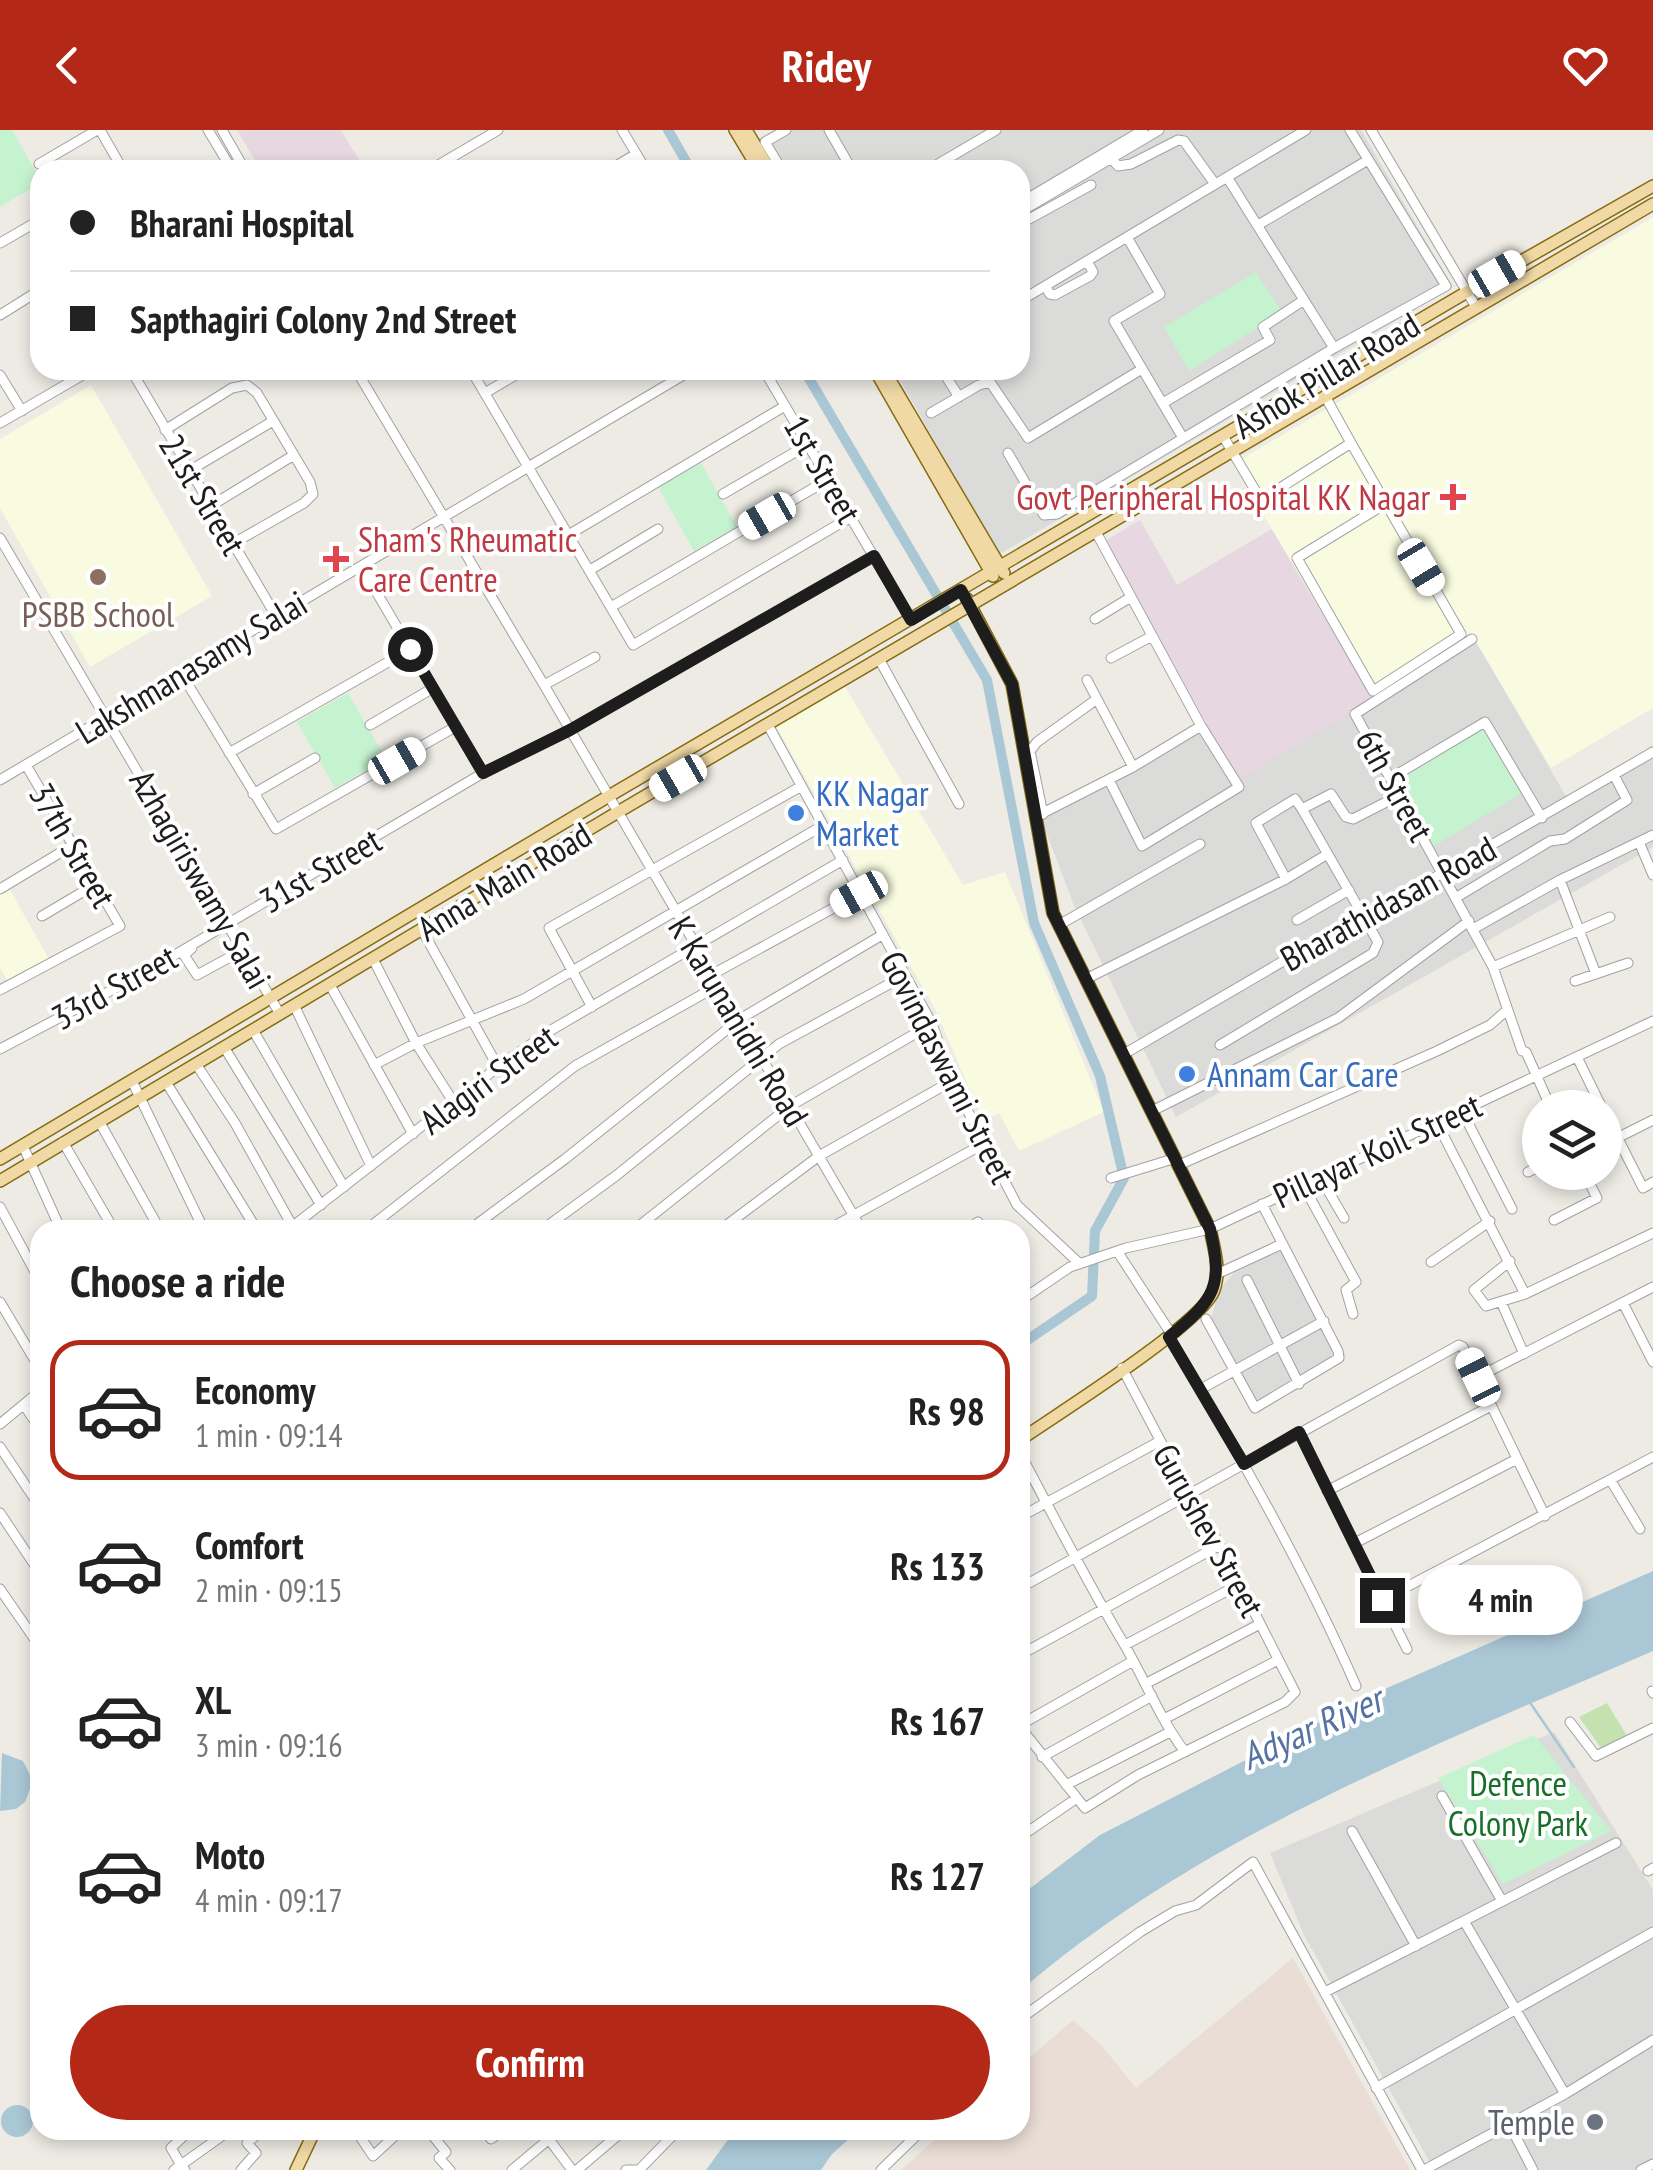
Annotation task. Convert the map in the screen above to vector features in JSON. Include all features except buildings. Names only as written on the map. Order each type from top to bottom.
[{"type":"main road","points":[[735,130],[752,160]]},
{"type":"main road","points":[[752,132],[765,160]]},
{"type":"main road","name":"Ashok Pillar Road","points":[[996,570],[1653,186]]},
{"type":"main road","name":"Ashok Pillar Road","points":[[1005,585],[1653,204]]},
{"type":"main road","points":[[1618,206],[1626,220]]},
{"type":"main road","points":[[881,380],[1005,585]]},
{"type":"main road","points":[[889,380],[996,570]]},
{"type":"main road","name":"Anna Main Road","points":[[2,1154],[22,1146],[996,570]]},
{"type":"main road","name":"Anna Main Road","points":[[0,1181],[1005,585]]},
{"type":"main road","points":[[956,594],[1012,684],[1039,815],[1047,885],[1059,925],[1210,1229],[1217,1274],[1214,1292],[1202,1310],[1030,1433]]},
{"type":"main road","points":[[296,2170],[311,2140]]},
{"type":"street","points":[[46,160],[98,130],[118,160]]},
{"type":"street","points":[[208,130],[226,160]]},
{"type":"street","points":[[222,130],[239,160]]},
{"type":"street","points":[[447,160],[498,130]]},
{"type":"street","points":[[622,130],[640,160]]},
{"type":"street","points":[[776,160],[766,142],[786,130]]},
{"type":"street","points":[[829,130],[846,160]]},
{"type":"street","points":[[945,160],[996,130]]},
{"type":"street","points":[[1030,196],[1141,133],[1159,130]]},
{"type":"street","points":[[1030,294],[1045,286],[1055,295],[1090,276],[1093,272],[1087,261],[1306,130]]},
{"type":"street","points":[[1008,453],[1044,515],[1057,514],[1334,348],[1446,286],[1350,130]]},
{"type":"street","points":[[1372,130],[1476,307]]},
{"type":"street","points":[[1030,206],[1111,158],[1141,133]]},
{"type":"street","points":[[1111,158],[1116,165],[1131,164],[1178,140],[1184,141],[1215,184]]},
{"type":"street","points":[[626,160],[636,154]]},
{"type":"street","points":[[1258,225],[1368,160]]},
{"type":"street","points":[[1227,177],[1334,348]]},
{"type":"street","points":[[1030,219],[1092,185]]},
{"type":"street","points":[[0,243],[30,226]]},
{"type":"street","points":[[1127,238],[1160,294],[1114,320],[1183,438]]},
{"type":"street","points":[[0,315],[30,296]]},
{"type":"street","points":[[1163,403],[1270,340],[1263,327],[1304,300]]},
{"type":"street","points":[[931,413],[990,382],[1028,438],[1142,368]]},
{"type":"street","points":[[0,375],[22,411]]},
{"type":"street","points":[[0,424],[74,380]]},
{"type":"street","name":"21st Street","points":[[137,380],[276,616]]},
{"type":"street","name":"K Karunanidhi Road","points":[[362,380],[856,1220]]},
{"type":"street","points":[[477,380],[633,645],[851,517]]},
{"type":"street","points":[[485,393],[507,380]]},
{"type":"street","name":"Lakshmanasamy Salai","points":[[0,780],[675,380]]},
{"type":"street","name":"1st Street","points":[[770,380],[911,620]]},
{"type":"street","points":[[948,380],[959,397]]},
{"type":"street","points":[[165,430],[232,388],[252,387],[310,482],[312,494],[304,503],[232,544]]},
{"type":"street","points":[[1325,396],[1461,634],[1373,691],[1297,558],[1384,504]]},
{"type":"street","points":[[570,534],[785,406]]},
{"type":"street","points":[[189,471],[273,420]]},
{"type":"street","points":[[1223,436],[1261,500],[1351,443]]},
{"type":"street","points":[[723,494],[809,444]]},
{"type":"street","points":[[209,506],[294,455]]},
{"type":"street","points":[[611,607],[829,479]]},
{"type":"street","points":[[590,570],[658,529]]},
{"type":"street","points":[[1096,532],[1239,787],[1142,846],[1109,780]]},
{"type":"street","name":"Azhagiriswamy Salai","points":[[0,538],[280,1014]]},
{"type":"street","name":"31st Street","points":[[229,926],[483,773],[570,730],[874,556]]},
{"type":"street","points":[[361,566],[483,773]]},
{"type":"street","points":[[1095,618],[1131,597]]},
{"type":"street","points":[[1111,658],[1152,636]]},
{"type":"street","name":"6th Street","points":[[1472,640],[1355,714],[1493,967],[1522,1051],[1526,1052],[1543,1090]]},
{"type":"street","points":[[229,753],[410,649]]},
{"type":"street","points":[[544,685],[594,658]]},
{"type":"street","points":[[879,660],[958,804]]},
{"type":"street","points":[[181,673],[276,829],[455,727]]},
{"type":"street","points":[[1088,680],[1132,767]]},
{"type":"street","points":[[370,725],[433,688]]},
{"type":"street","points":[[1097,700],[1030,751],[1039,815],[1202,726]]},
{"type":"street","points":[[1391,778],[1485,722],[1542,818]]},
{"type":"street","name":"Govindaswami Street","points":[[768,725],[932,1024],[952,1081],[1017,1205],[1080,1264]]},
{"type":"street","name":"Bharathidasan Road","points":[[1124,1054],[1653,752]]},
{"type":"street","points":[[253,794],[315,758]]},
{"type":"street","name":"37th Street","points":[[0,990],[120,926],[26,765]]},
{"type":"street","points":[[1456,897],[1550,841],[1565,839],[1628,800],[1614,775]]},
{"type":"street","points":[[592,1007],[549,928],[800,787]]},
{"type":"street","points":[[1302,809],[1331,794],[1346,817],[1353,819],[1400,794]]},
{"type":"street","points":[[1220,1045],[1373,953],[1378,942],[1295,799],[1256,823],[1286,879]]},
{"type":"street","points":[[374,1065],[416,1043],[524,999],[822,826]]},
{"type":"street","points":[[1152,1112],[1338,1018],[1471,925],[1653,835]]},
{"type":"street","points":[[1639,842],[1653,875]]},
{"type":"street","points":[[1059,925],[1200,844]]},
{"type":"street","points":[[0,888],[73,845]]},
{"type":"street","points":[[1086,979],[1326,855]]},
{"type":"street","name":"Alagiri Street","points":[[303,1220],[498,1067],[553,1029],[843,860]]},
{"type":"street","points":[[1560,880],[1596,974]]},
{"type":"street","points":[[42,916],[96,884]]},
{"type":"street","points":[[1296,920],[1348,890]]},
{"type":"street","points":[[713,974],[859,894]]},
{"type":"street","points":[[1493,967],[1610,918]]},
{"type":"street","points":[[229,926],[186,951],[185,956],[198,975],[243,950]]},
{"type":"street","name":"33rd Street","points":[[0,1049],[229,926]]},
{"type":"street","points":[[422,930],[498,1067]]},
{"type":"street","points":[[483,1220],[740,1019],[882,935]]},
{"type":"street","points":[[373,959],[416,1043],[454,1102]]},
{"type":"street","points":[[1575,981],[1628,963]]},
{"type":"street","points":[[556,1220],[780,1044],[904,976]]},
{"type":"street","points":[[330,985],[413,1134]]},
{"type":"street","points":[[379,1220],[575,1066],[719,985]]},
{"type":"street","points":[[294,1006],[371,1166]]},
{"type":"street","points":[[1111,1178],[1178,1162],[1437,1051],[1490,1025],[1508,1010]]},
{"type":"street","name":"Pillayar Koil Street","points":[[1030,1293],[1080,1264],[1210,1229],[1653,1021]]},
{"type":"street","points":[[647,1220],[790,1106],[932,1024]]},
{"type":"street","points":[[253,1030],[344,1187]]},
{"type":"street","points":[[224,1047],[321,1205]]},
{"type":"street","points":[[1577,1057],[1594,1090]]},
{"type":"street","points":[[196,1064],[235,1123],[289,1220]]},
{"type":"street","points":[[132,1081],[199,1220]]},
{"type":"street","points":[[733,1220],[819,1156],[952,1081]]},
{"type":"street","points":[[166,1082],[250,1220]]},
{"type":"street","points":[[1462,1111],[1512,1209]]},
{"type":"street","points":[[1622,1136],[1653,1120]]},
{"type":"street","points":[[99,1121],[154,1220]]},
{"type":"street","points":[[1437,1123],[1526,1294]]},
{"type":"street","points":[[63,1142],[108,1220]]},
{"type":"street","points":[[846,1220],[985,1143]]},
{"type":"street","points":[[22,1146],[57,1220]]},
{"type":"street","points":[[1622,1146],[1643,1188],[1653,1182]]},
{"type":"street","points":[[1320,1177],[1344,1218]]},
{"type":"street","points":[[1303,1185],[1356,1282],[1346,1290],[1352,1314]]},
{"type":"street","points":[[1554,1220],[1597,1198],[1593,1190]]},
{"type":"street","points":[[1206,1319],[1254,1408],[1339,1358],[1262,1204]]},
{"type":"street","points":[[0,1208],[30,1263]]},
{"type":"street","points":[[1431,1262],[1490,1221]]},
{"type":"street","points":[[1510,1261],[1474,1290],[1486,1306],[1526,1294],[1653,1232]]},
{"type":"street","points":[[1217,1274],[1282,1244]]},
{"type":"street","points":[[1117,1251],[1244,1464],[1332,1631],[1356,1686]]},
{"type":"street","points":[[1248,1280],[1298,1384]]},
{"type":"street","points":[[1478,1377],[1653,1287]]},
{"type":"street","points":[[0,1302],[30,1352]]},
{"type":"street","points":[[1623,1302],[1653,1362]]},
{"type":"street","points":[[1502,1304],[1524,1354]]},
{"type":"street","points":[[1201,1390],[1324,1322]]},
{"type":"street","points":[[1030,1583],[1459,1345],[1545,1516]]},
{"type":"street","name":"Gurushev Street","points":[[1122,1368],[1220,1545],[1295,1692],[1285,1702],[1185,1752]]},
{"type":"street","points":[[0,1424],[30,1399]]},
{"type":"street","points":[[24,1404],[30,1413]]},
{"type":"street","points":[[1327,1490],[1491,1406]]},
{"type":"street","points":[[1299,1432],[1407,1649]]},
{"type":"street","points":[[1030,1511],[1160,1441]]},
{"type":"street","points":[[0,1447],[30,1492]]},
{"type":"street","points":[[1382,1600],[1653,1457]]},
{"type":"street","points":[[1355,1544],[1517,1459]]},
{"type":"street","points":[[1030,1472],[1100,1608],[1185,1752],[1138,1774],[1085,1808],[1030,1740]]},
{"type":"street","points":[[1611,1481],[1640,1530]]},
{"type":"street","points":[[0,1513],[30,1558]]},
{"type":"street","points":[[1030,1648],[1220,1545]]},
{"type":"street","points":[[1124,1645],[1240,1584]]},
{"type":"street","points":[[0,1589],[30,1633]]},
{"type":"street","points":[[1146,1684],[1260,1624]]},
{"type":"street","points":[[1164,1719],[1278,1660]]},
{"type":"street","points":[[1030,1720],[1132,1661]]},
{"type":"street","points":[[1042,1757],[1152,1696]]},
{"type":"street","points":[[1570,1722],[1596,1756],[1653,1728]]},
{"type":"street","points":[[1066,1786],[1170,1732]]},
{"type":"street","points":[[1442,1796],[1502,1901]]},
{"type":"street","points":[[1030,1830],[1077,1798]]},
{"type":"street","points":[[1352,1831],[1416,1946]]},
{"type":"street","points":[[1326,1992],[1616,1843]]},
{"type":"street","points":[[1030,2013],[1140,1932],[1175,1911],[1196,1905],[1253,1862],[1423,2170],[1564,2094],[1653,2040]]},
{"type":"street","points":[[1464,1921],[1564,2094]]},
{"type":"street","points":[[1376,2088],[1653,1932]]},
{"type":"street","points":[[1509,2124],[1533,2170]]},
{"type":"street","points":[[179,2140],[171,2148],[180,2168],[217,2140]]},
{"type":"street","points":[[241,2170],[256,2153],[248,2143],[251,2140]]},
{"type":"street","points":[[362,2140],[373,2156],[390,2140]]},
{"type":"street","points":[[436,2140],[446,2152],[440,2158],[450,2170]]},
{"type":"street","points":[[512,2170],[548,2140]]},
{"type":"street","points":[[550,2140],[575,2170],[612,2140]]},
{"type":"street","points":[[626,2170],[639,2170],[668,2140]]},
{"type":"street","points":[[881,2170],[912,2140]]},
{"type":"street","points":[[1641,2170],[1653,2164]]},
{"type":"shaded area","points":[[237,130],[341,130],[359,160],[255,160]]},
{"type":"shaded area","points":[[774,130],[1361,130],[1453,287],[1000,554],[900,380],[1030,380],[1030,160],[770,160],[758,139]]},
{"type":"shaded area","name":"Govt Peripheral Hospital KK Nagar","points":[[1653,217],[1653,708],[1551,768],[1475,640],[1373,699],[1233,464]]},
{"type":"shaded area","points":[[91,385],[212,596],[90,667],[0,508],[0,439]]},
{"type":"shaded area","points":[[1140,520],[1177,585],[1272,529],[1373,699],[1238,780],[1105,541]]},
{"type":"shaded area","points":[[1475,640],[1567,798],[1653,745],[1653,847],[1176,1117],[1073,903],[1040,816],[1204,724],[1373,699]]},
{"type":"shaded area","points":[[844,685],[963,885],[1005,872],[1104,1112],[1019,1151],[999,1113],[983,1121],[936,1011],[775,724]]},
{"type":"shaded area","points":[[9,888],[50,961],[9,984],[0,968],[0,893]]},
{"type":"shaded area","points":[[1287,1244],[1346,1356],[1257,1412],[1211,1321],[1218,1292],[1237,1269]]},
{"type":"shaded area","points":[[1554,1732],[1653,1890],[1653,2170],[1434,2170],[1304,1935],[1270,1853]]},
{"type":"shaded area","points":[[1293,1958],[1410,2170],[901,2170],[935,2140],[1030,2140],[1030,2057],[1073,2020],[1102,2046],[1136,2088]]},
{"type":"green space","points":[[0,130],[12,130],[30,162],[30,189],[0,207]]},
{"type":"green space","points":[[1256,272],[1282,312],[1189,371],[1164,327]]},
{"type":"green space","points":[[701,463],[737,527],[694,551],[658,487]]},
{"type":"green space","points":[[348,693],[386,759],[335,788],[297,722]]},
{"type":"green space","points":[[1488,725],[1527,790],[1432,847],[1396,782]]},
{"type":"green space","points":[[1607,1703],[1627,1736],[1601,1748],[1579,1717]]},
{"type":"green space","name":"Defence Colony Park","points":[[1534,1735],[1611,1831],[1503,1884],[1438,1778]]},
{"type":"water","name":"Adyar River","points":[[1653,1571],[1653,1651],[1405,1759],[1243,1839],[1091,1935],[1030,1983],[1030,1888],[1100,1835],[1378,1692]]},
{"type":"water","points":[[2,1753],[23,1761],[30,1775],[30,1789],[25,1802],[16,1809],[0,1811]]},
{"type":"water","points":[[17,2105],[28,2110],[28,2132],[17,2137],[6,2132],[1,2121],[6,2110]]},
{"type":"water","points":[[728,2140],[848,2140],[821,2170],[706,2170]]},
{"type":"waterway","points":[[668,130],[685,160]]},
{"type":"waterway","points":[[810,380],[987,680],[1034,923],[1100,1076],[1124,1178],[1095,1231],[1092,1296],[1030,1338]]},
{"type":"waterway","points":[[1531,1704],[1574,1767]]},
{"type":"place","name":"Govt Peripheral Hospital KK Nagar","points":[[1453,497]]},
{"type":"place","name":"Sham's Rheumatic Care Centre","points":[[336,559]]},
{"type":"place","name":"PSBB School","points":[[98,577]]},
{"type":"place","name":"KK Nagar Market","points":[[796,813]]},
{"type":"place","name":"Annam Car Care","points":[[1187,1074]]},
{"type":"place","name":"Temple","points":[[1595,2122]]},
{"type":"route","points":[[410,649],[483,773],[570,730],[874,556],[911,620],[961,590],[1012,684],[1053,913],[1210,1229],[1217,1274],[1214,1292],[1202,1310],[1169,1337],[1244,1464],[1299,1432],[1382,1600]]}]
